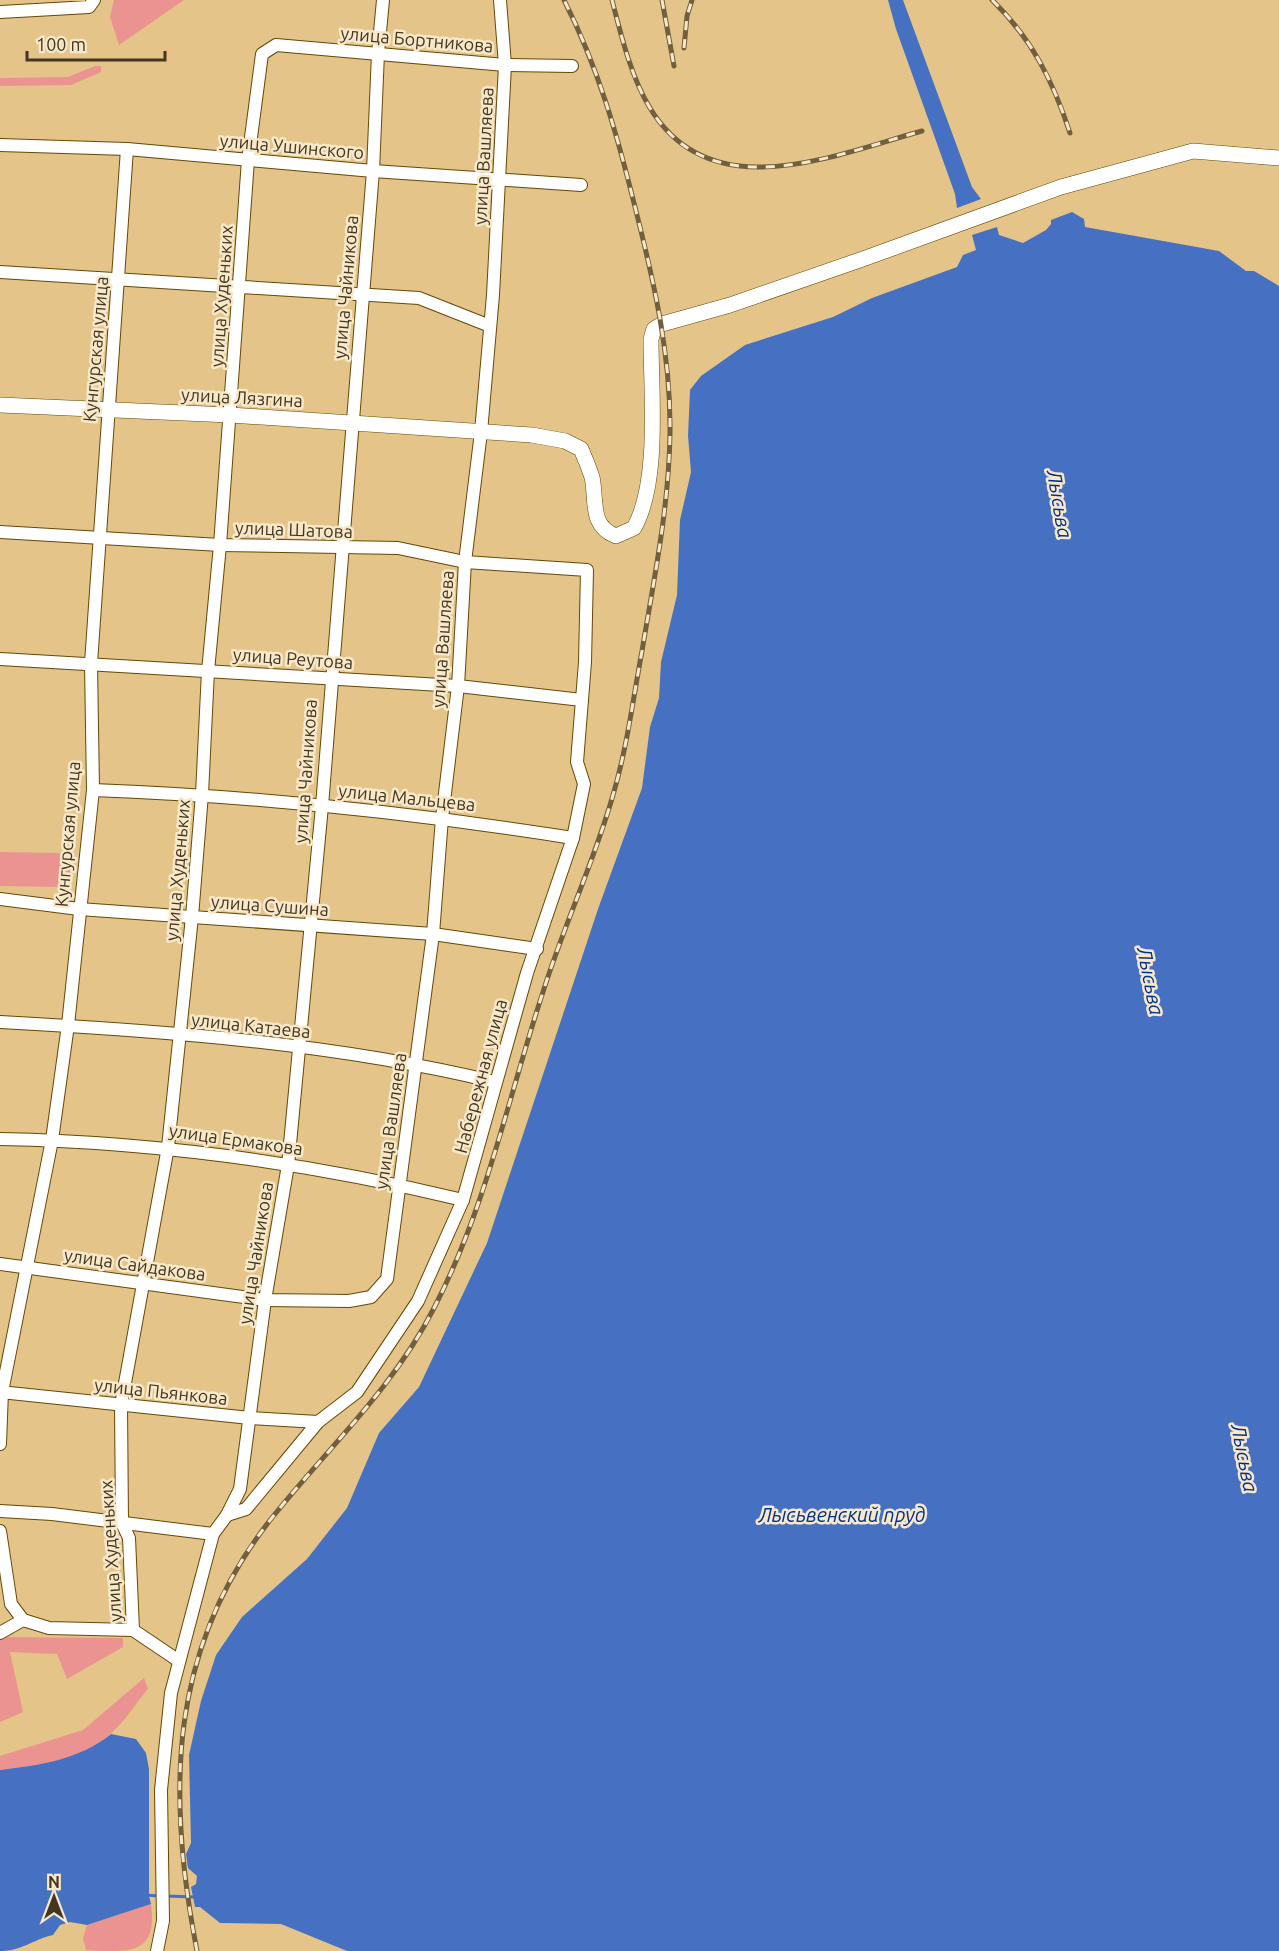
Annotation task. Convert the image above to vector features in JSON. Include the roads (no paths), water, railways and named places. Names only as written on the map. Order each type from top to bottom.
[{"type":"main road","name":"улица Лязгина","points":[[0,405],[230,415],[532,435],[565,441],[581,449],[591,475],[598,522],[603,530],[616,536],[629,532],[639,520],[647,487],[651,437],[651,339],[654,329],[838,267],[1061,187],[1193,151],[1279,158]]},
{"type":"street","name":"улица Чайникова","points":[[213,1534],[227,1515],[240,1489],[265,1300],[288,1165],[321,806],[363,294],[383,0]]},
{"type":"street","name":"улица Вашляева","points":[[387,1279],[433,934],[442,818],[458,686],[465,562],[481,432],[500,178],[505,65],[500,0]]},
{"type":"street","points":[[0,12],[92,3]]},
{"type":"street","name":"улица Бортникова","points":[[262,54],[276,45],[505,65],[572,66]]},
{"type":"street","name":"улица Худеньких","points":[[179,1662],[133,1630],[129,1538],[122,1523],[121,1405],[168,1147],[192,917],[202,794],[208,670],[220,544],[248,160],[262,54]]},
{"type":"street","name":"улица Ушинского","points":[[0,145],[127,149],[373,171],[581,185]]},
{"type":"street","name":"Кунгурская улица","points":[[0,1444],[1,1392],[29,1266],[52,1140],[68,1025],[93,790],[91,663],[127,149]]},
{"type":"street","points":[[0,272],[239,285],[419,298],[490,326]]},
{"type":"street","name":"улица Шатова","points":[[0,532],[220,544],[398,548],[465,562],[587,570]]},
{"type":"street","name":"Набережная улица","points":[[227,1515],[246,1509],[318,1422],[357,1392],[387,1351],[418,1301],[463,1200],[476,1162],[495,1082],[573,838],[585,784],[578,762],[587,570]]},
{"type":"street","name":"улица Реутова","points":[[0,658],[458,686],[582,700]]},
{"type":"street","name":"улица Мальцева","points":[[93,790],[202,794],[442,818],[573,838]]},
{"type":"street","name":"улица Сушина","points":[[0,899],[79,909],[433,934],[537,949]]},
{"type":"street","name":"улица Катаева","points":[[0,1022],[68,1025],[297,1048],[416,1063],[495,1082]]},
{"type":"street","name":"улица Ермакова","points":[[0,1139],[168,1147],[288,1165],[399,1185],[463,1200]]},
{"type":"street","name":"улица Сайдакова","points":[[0,1264],[29,1266],[265,1300],[350,1302],[371,1297],[387,1279]]},
{"type":"street","name":"улица Пьянкова","points":[[1,1392],[250,1418],[318,1422]]},
{"type":"street","points":[[0,1512],[52,1514],[213,1534],[171,1693],[161,1790],[163,1921],[157,1951]]},
{"type":"street","points":[[0,1531],[11,1604],[23,1620],[49,1628],[133,1630]]},
{"type":"street","points":[[0,1633],[23,1620]]},
{"type":"water","points":[[888,0],[903,0],[972,187],[981,199],[957,208],[955,194],[896,29]]},
{"type":"water","name":"Лысьвенский пруд","points":[[1072,212],[1084,219],[1085,227],[1219,251],[1246,271],[1254,271],[1279,286],[1279,1951],[347,1951],[281,1924],[220,1923],[200,1907],[195,1907],[191,1887],[196,1884],[197,1876],[188,1868],[186,1854],[191,1843],[189,1755],[201,1701],[216,1655],[242,1617],[307,1559],[347,1508],[379,1433],[419,1387],[487,1243],[598,909],[642,788],[650,727],[659,698],[661,662],[677,595],[680,520],[691,472],[688,436],[690,390],[701,376],[745,345],[833,317],[872,298],[957,267],[963,255],[976,250],[972,235],[997,227],[999,235],[1023,243],[1046,230],[1051,220]]},
{"type":"water","points":[[111,1734],[136,1739],[146,1753],[149,1769],[149,1896],[151,1904],[87,1925],[70,1922],[60,1925],[53,1935],[15,1949],[0,1951],[0,1770],[58,1760],[86,1750]]},
{"type":"waterway","points":[[145,1895],[159,1896]]},
{"type":"waterway","points":[[166,1896],[195,1897]]},
{"type":"railway","points":[[197,1951],[187,1892],[181,1834],[180,1778],[184,1722],[195,1668],[213,1616],[240,1564],[275,1514],[381,1390],[400,1364],[418,1337],[452,1270],[482,1192],[551,967],[605,820],[618,777],[629,723],[664,516],[670,433],[668,375],[655,291],[621,153],[597,76],[564,0]]},
{"type":"railway","points":[[612,0],[632,69],[650,108],[676,139],[706,158],[740,166],[776,166],[813,161],[851,152],[922,131]]},
{"type":"railway","points":[[662,0],[674,66]]},
{"type":"railway","points":[[684,48],[687,16],[692,0]]},
{"type":"railway","points":[[992,0],[1019,30],[1040,62],[1070,133]]},
{"type":"water label","name":"Лысьва","points":[[1060,504]]},
{"type":"water label","name":"Лысьва","points":[[1151,981]]},
{"type":"water label","name":"Лысьва","points":[[1245,1458]]}]
